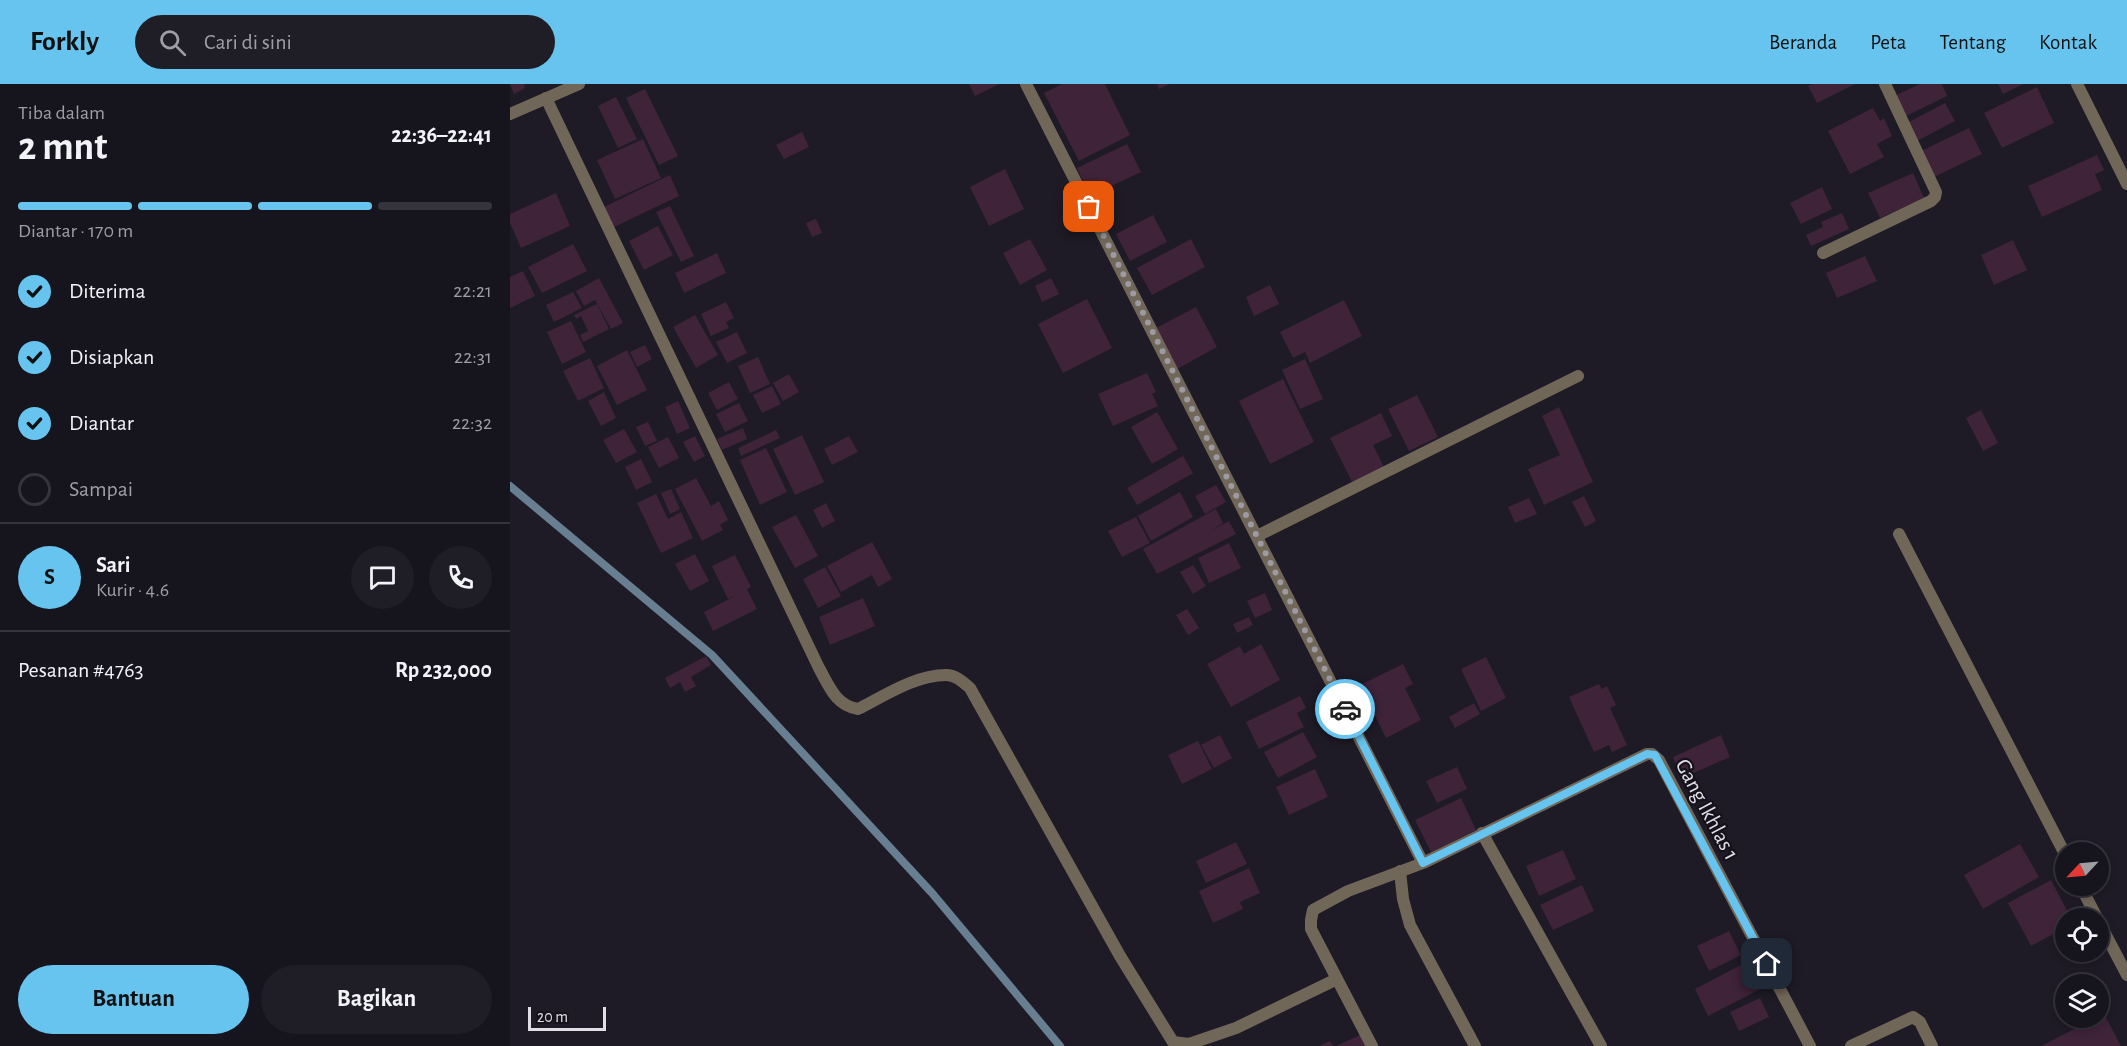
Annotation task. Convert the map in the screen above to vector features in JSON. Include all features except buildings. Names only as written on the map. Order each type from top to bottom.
[{"type":"street","points":[[510,114],[579,84]]},
{"type":"street","points":[[1026,84],[1423,863]]},
{"type":"street","points":[[1823,253],[1935,197],[1936,192],[1885,84]]},
{"type":"street","points":[[2077,84],[2127,184]]},
{"type":"street","points":[[546,98],[819,668],[836,699],[849,708],[858,709],[924,679],[947,675],[958,679],[970,688],[1120,956],[1173,1042],[1189,1044],[1236,1028],[1337,979],[1372,1046]]},
{"type":"street","points":[[1257,536],[1578,376]]},
{"type":"street","points":[[1899,534],[2059,842]]},
{"type":"street","name":"Gang Ikhlas 1","points":[[1337,979],[1311,929],[1314,910],[1348,891],[1423,863],[1647,754],[1655,755],[1810,1046]]},
{"type":"street","points":[[1482,833],[1601,1046]]},
{"type":"street","points":[[1400,871],[1403,899],[1410,925],[1475,1046]]},
{"type":"street","points":[[2109,940],[2127,975]]},
{"type":"street","points":[[1851,1046],[1913,1017],[1920,1022],[1932,1046]]},
{"type":"waterway","points":[[510,486],[712,655],[932,893],[1060,1046]]},
{"type":"way so far","points":[[1089,207],[1345,709]]},
{"type":"route","points":[[1345,709],[1423,863],[1647,754],[1655,755],[1767,964]]}]
